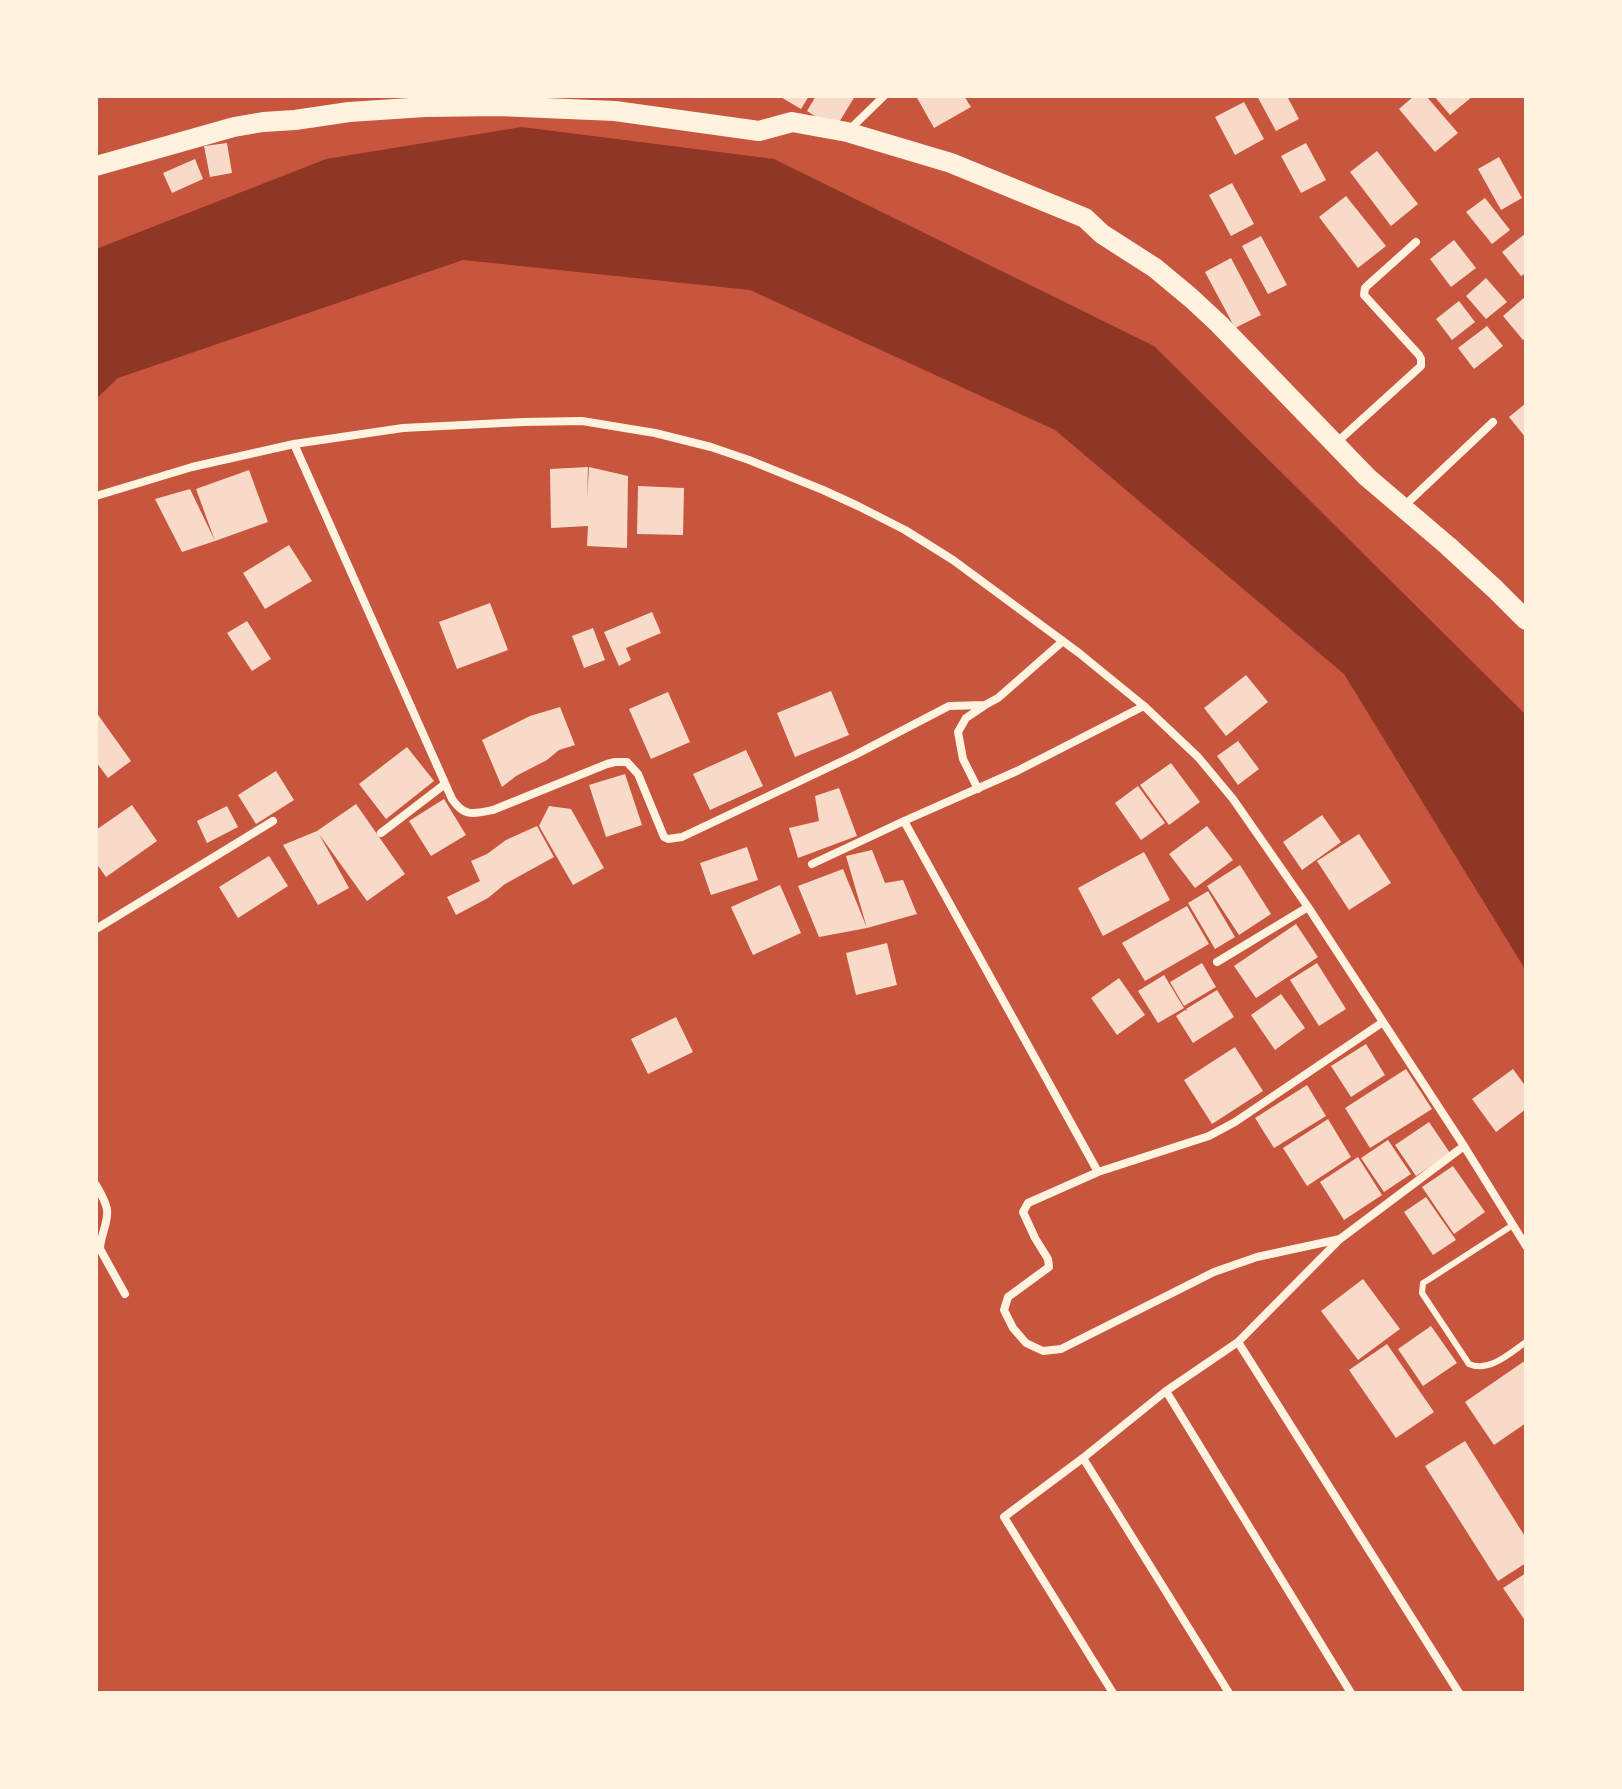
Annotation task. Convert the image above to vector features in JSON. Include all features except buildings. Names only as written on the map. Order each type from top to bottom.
[{"type":"main road","points":[[96,166],[234,127],[263,122],[349,112],[498,106],[615,111],[759,131],[792,122],[847,132],[951,163],[1085,218],[1102,234],[1155,268],[1219,324],[1367,477],[1526,620]]},
{"type":"street","points":[[847,132],[884,96]]},
{"type":"street","points":[[1334,445],[1421,366],[1419,355],[1364,295],[1365,288],[1416,242]]},
{"type":"street","points":[[96,496],[192,467],[294,444],[403,428],[582,421],[655,433],[711,447],[835,495],[905,530],[953,560],[1063,641],[1144,706],[1198,757],[1233,799],[1308,907],[1526,1246]]},
{"type":"street","points":[[1403,508],[1493,422]]},
{"type":"street","points":[[294,444],[445,784],[458,808],[464,812],[475,814],[493,810],[607,764],[627,762],[638,774],[661,831],[668,839],[674,839],[855,755],[949,706],[985,705]]},
{"type":"street","points":[[978,789],[963,759],[958,732],[966,718],[998,698],[1063,641]]},
{"type":"street","points":[[812,864],[1017,771],[1144,706]]},
{"type":"street","points":[[381,833],[445,784]]},
{"type":"street","points":[[96,929],[273,821]]},
{"type":"street","points":[[904,821],[1098,1172]]},
{"type":"street","points":[[1217,962],[1308,907]]},
{"type":"street","points":[[1340,1239],[1257,1257],[1214,1272],[1061,1349],[1043,1351],[1026,1343],[1013,1328],[1004,1310],[1008,1297],[1049,1267],[1048,1259],[1023,1212],[1025,1206],[1098,1172],[1209,1136],[1235,1122],[1383,1022]]},
{"type":"street","points":[[1113,1693],[1004,1517],[1166,1391],[1238,1342],[1340,1239],[1464,1146]]},
{"type":"street","points":[[96,1185],[107,1214],[100,1249],[125,1294]]},
{"type":"street","points":[[1238,1342],[1459,1693]]},
{"type":"street","points":[[1166,1391],[1351,1693]]},
{"type":"street","points":[[1083,1458],[1229,1693]]},
{"type":"lane","points":[[1513,1225],[1423,1283],[1422,1293],[1469,1364],[1476,1367],[1494,1363],[1526,1342]]},
{"type":"shaded area","points":[[522,127],[774,159],[1154,346],[1526,715],[1526,971],[1344,674],[1055,430],[750,290],[463,260],[118,378],[96,399],[96,249],[326,159]]}]
